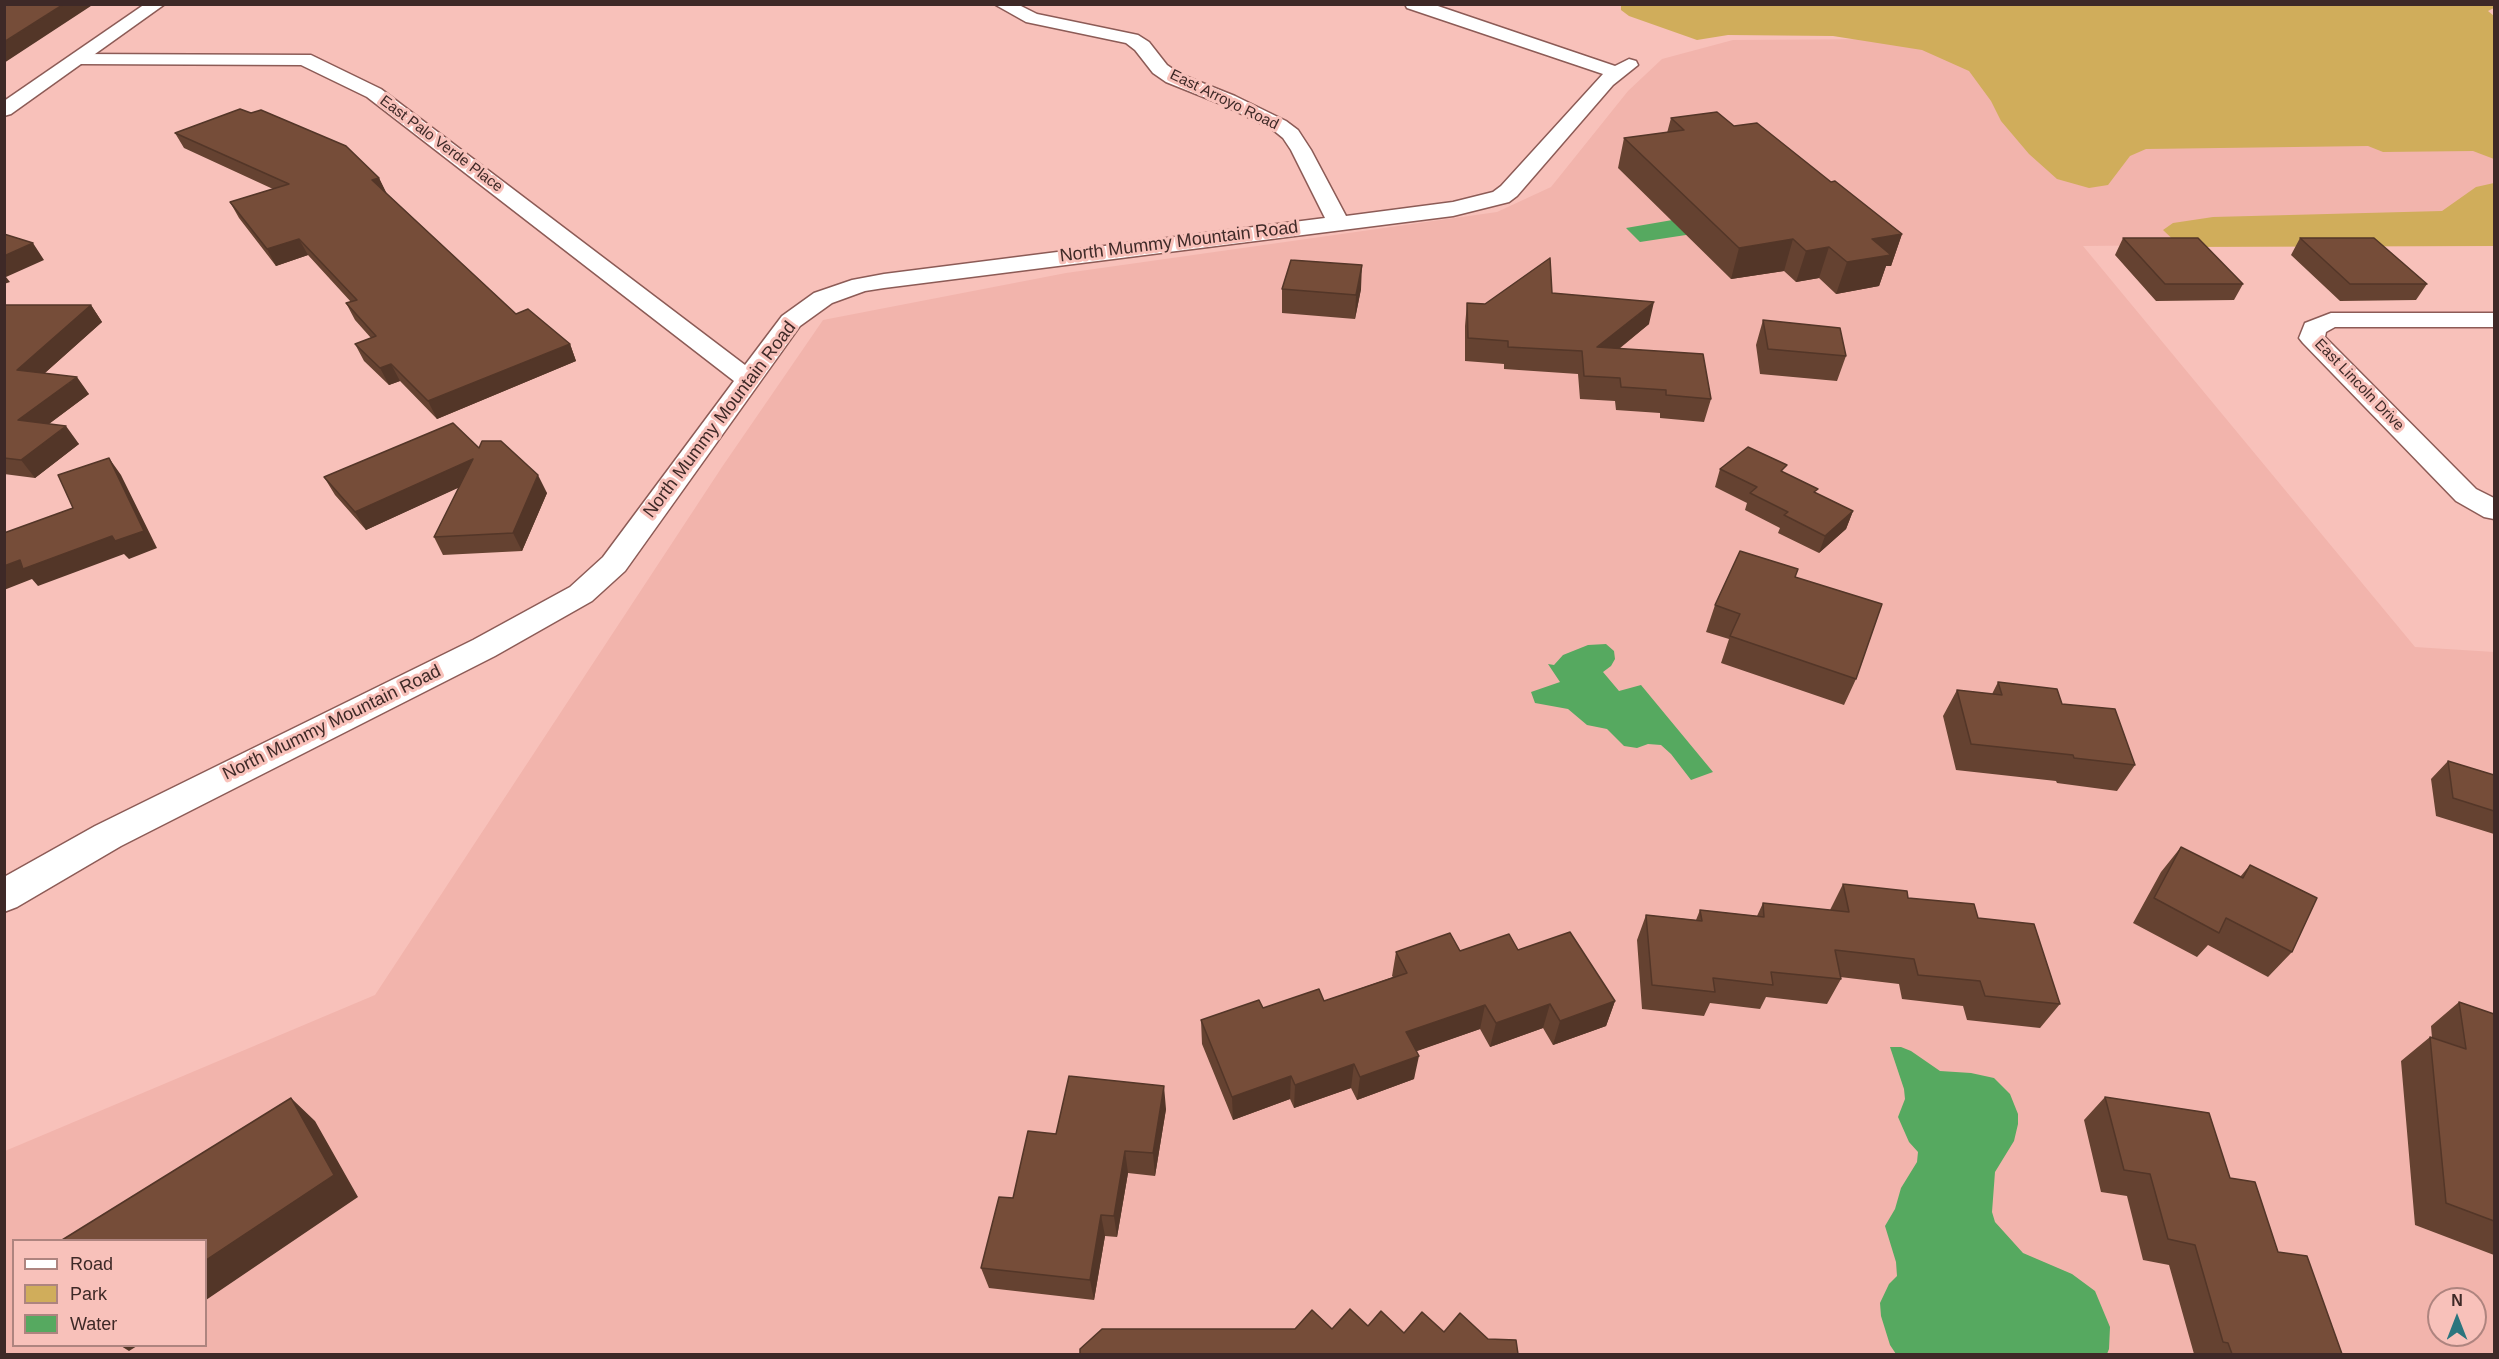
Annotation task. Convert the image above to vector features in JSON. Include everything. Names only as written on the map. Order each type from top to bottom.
[{"type":"street","points":[[4,110],[157,4]]},
{"type":"street","name":"East Arroyo Road","points":[[1002,4],[1040,20],[1132,39],[1142,46],[1161,69],[1173,78],[1228,100],[1279,125],[1291,134],[1301,150],[1338,222]]},
{"type":"street","name":"North Mummy Mountain Road","points":[[4,896],[108,836],[483,648],[581,594],[614,564],[791,321],[823,298],[860,285],[1453,209],[1501,197],[1509,191],[1598,89],[1623,69],[1413,4]]},
{"type":"street","name":"East Palo Verde Place","points":[[80,58],[304,59],[374,93],[747,379]]},
{"type":"street","name":"East Lincoln Drive","points":[[2494,320],[2331,320],[2314,328],[2312,338],[2466,495],[2494,510]]},
{"type":"shaded area","points":[[2494,35],[2494,242],[2083,246],[2415,647],[2494,652],[2494,1354],[5,1354],[5,1151],[375,995],[722,467],[823,320],[1066,273],[1497,212],[1551,187],[1628,91],[1662,59],[1733,40]]},
{"type":"green space","points":[[1621,4],[2494,5],[2494,8],[2488,11],[2494,16],[2494,159],[2473,151],[2383,152],[2368,146],[2146,149],[2130,156],[2108,185],[2089,188],[2057,179],[2029,154],[2001,121],[1991,101],[1969,71],[1922,50],[1833,36],[1728,35],[1697,40],[1629,16],[1621,10]]},
{"type":"green space","points":[[2494,183],[2494,246],[2181,247],[2163,230],[2173,223],[2213,217],[2442,211],[2476,187]]},
{"type":"water","points":[[1684,218],[1699,233],[1640,242],[1626,228]]},
{"type":"water","points":[[1606,644],[1614,651],[1615,659],[1611,666],[1603,672],[1619,691],[1641,685],[1713,772],[1691,780],[1661,745],[1648,744],[1637,748],[1624,746],[1607,729],[1587,725],[1568,709],[1535,703],[1531,692],[1560,682],[1548,664],[1554,665],[1563,655],[1588,645]]},
{"type":"water","points":[[1890,1047],[1901,1047],[1911,1051],[1940,1071],[1971,1073],[1994,1078],[2010,1094],[2018,1114],[2018,1124],[2014,1141],[1995,1172],[1992,1212],[1995,1222],[2023,1253],[2072,1274],[2095,1291],[2110,1327],[2107,1354],[1896,1354],[1890,1345],[1881,1316],[1880,1303],[1889,1284],[1897,1276],[1896,1262],[1885,1226],[1895,1209],[1901,1188],[1917,1162],[1918,1152],[1909,1142],[1898,1117],[1905,1099],[1904,1089]]},
{"type":"building","points":[[4,4],[64,4],[4,42]]},
{"type":"building","points":[[240,109],[251,113],[261,110],[346,146],[379,178],[372,180],[516,314],[528,309],[570,344],[428,401],[391,364],[380,368],[355,344],[376,336],[346,303],[357,300],[299,239],[267,249],[230,202],[289,184],[175,133]]},
{"type":"building","points":[[1717,112],[1734,126],[1757,123],[1831,182],[1835,181],[1902,234],[1872,239],[1891,255],[1847,262],[1829,247],[1806,251],[1793,239],[1739,248],[1624,138],[1684,130],[1671,118]]},
{"type":"building","points":[[4,234],[33,243],[4,256]]},
{"type":"building","points":[[2123,238],[2198,238],[2243,284],[2165,284]]},
{"type":"building","points":[[2300,238],[2374,238],[2427,284],[2350,284]]},
{"type":"building","points":[[1550,258],[1552,293],[1654,302],[1597,347],[1703,354],[1711,399],[1666,395],[1666,390],[1621,387],[1620,378],[1584,376],[1582,351],[1508,347],[1508,341],[1468,338],[1467,303],[1485,304]]},
{"type":"building","points":[[1291,260],[1362,265],[1356,295],[1282,289]]},
{"type":"building","points":[[4,305],[91,305],[17,370],[77,377],[18,420],[66,426],[21,460],[4,458]]},
{"type":"building","points":[[1763,320],[1840,328],[1846,356],[1768,349]]},
{"type":"building","points":[[453,423],[479,448],[482,441],[501,441],[538,475],[513,533],[434,537],[473,459],[355,512],[324,477]]},
{"type":"building","points":[[1748,447],[1787,465],[1781,471],[1818,489],[1814,492],[1853,511],[1825,536],[1784,515],[1788,512],[1750,493],[1757,487],[1720,469]]},
{"type":"building","points":[[109,458],[144,531],[115,541],[112,536],[23,569],[20,560],[4,566],[4,533],[73,508],[58,475]]},
{"type":"building","points":[[1740,551],[1798,569],[1795,577],[1882,604],[1856,679],[1730,636],[1740,614],[1715,605]]},
{"type":"building","points":[[1998,682],[2057,689],[2062,704],[2115,709],[2135,765],[2074,758],[2073,755],[1971,744],[1957,690],[2002,695]]},
{"type":"building","points":[[2448,761],[2494,775],[2494,811],[2453,798]]},
{"type":"building","points":[[2181,847],[2243,878],[2250,865],[2317,898],[2292,952],[2226,918],[2219,933],[2154,898]]},
{"type":"building","points":[[1843,884],[1907,891],[1908,898],[1974,904],[1978,918],[2034,924],[2060,1004],[1985,996],[1980,981],[1918,975],[1914,959],[1835,950],[1841,979],[1771,972],[1773,985],[1713,978],[1715,992],[1652,985],[1646,915],[1702,921],[1700,910],[1764,917],[1763,903],[1849,912]]},
{"type":"building","points":[[1570,932],[1615,1001],[1560,1021],[1550,1004],[1496,1023],[1485,1005],[1406,1032],[1419,1056],[1360,1077],[1354,1064],[1295,1085],[1291,1076],[1232,1097],[1201,1020],[1259,1000],[1263,1008],[1319,989],[1324,1001],[1407,973],[1396,952],[1450,933],[1460,951],[1509,934],[1518,950]]},
{"type":"building","points":[[2459,1002],[2494,1014],[2494,1221],[2446,1203],[2430,1037],[2466,1049]]},
{"type":"building","points":[[1069,1076],[1164,1086],[1153,1153],[1125,1151],[1114,1216],[1101,1215],[1090,1280],[981,1268],[999,1197],[1013,1198],[1028,1131],[1056,1134]]},
{"type":"building","points":[[2105,1097],[2209,1113],[2230,1178],[2255,1182],[2278,1252],[2307,1256],[2342,1354],[2232,1354],[2228,1343],[2223,1342],[2195,1245],[2168,1239],[2150,1174],[2124,1170]]},
{"type":"building","points":[[291,1098],[334,1175],[207,1259],[207,1239],[64,1239]]},
{"type":"building","points":[[1350,1309],[1368,1326],[1381,1311],[1404,1333],[1422,1312],[1444,1332],[1460,1313],[1488,1339],[1516,1340],[1518,1354],[1080,1354],[1080,1349],[1102,1329],[1295,1329],[1312,1310],[1332,1329]]}]
